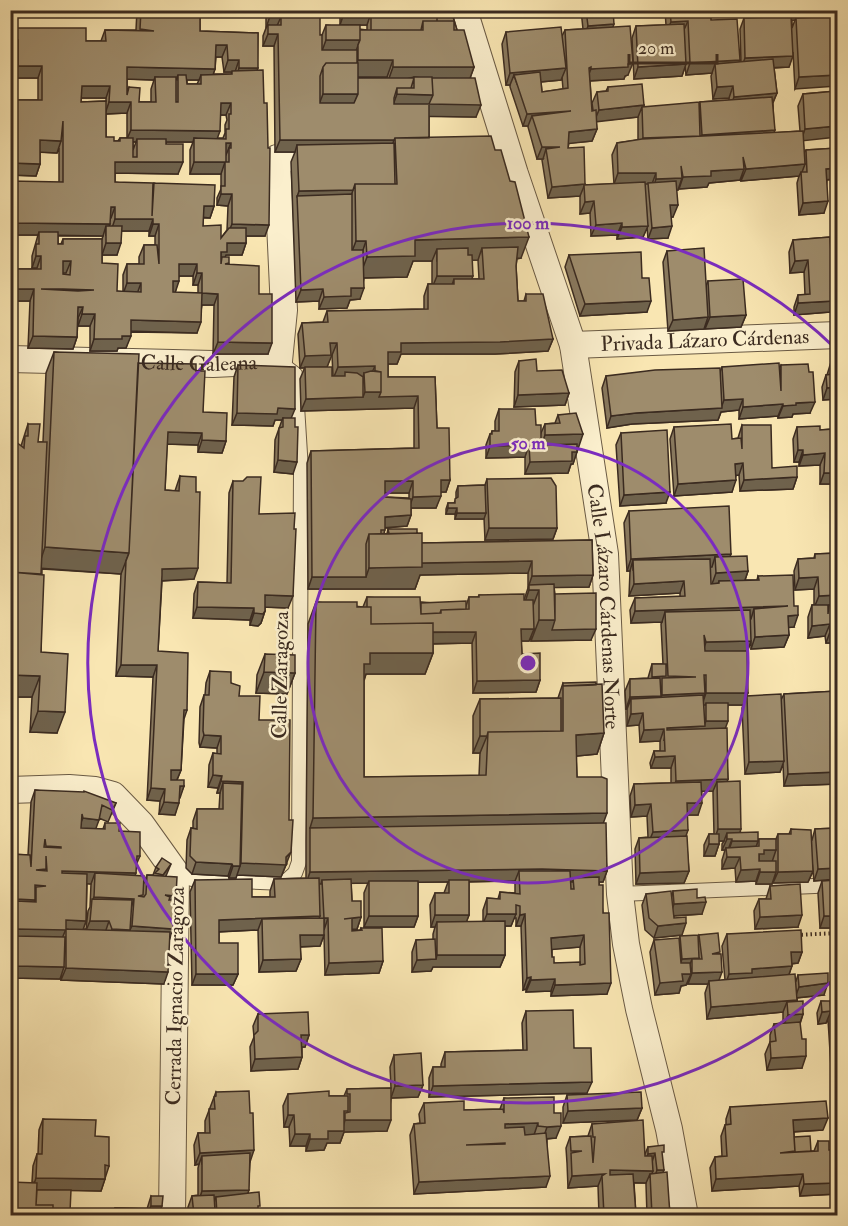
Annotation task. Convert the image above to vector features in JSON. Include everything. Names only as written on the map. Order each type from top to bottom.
[{"type":"street","name":"Calle Lázaro Cárdenas Norte","points":[[464,10],[496,153],[573,345],[605,554],[620,894],[626,944],[636,998],[669,1129],[685,1215]]},
{"type":"street","points":[[279,361],[284,310],[277,158],[346,156]]},
{"type":"street","name":"Privada Lázaro Cárdenas","points":[[573,345],[837,334]]},
{"type":"street","name":"Calle Galeana","points":[[10,358],[213,364],[279,361]]},
{"type":"street","name":"Cerrada Ignacio Zaragoza","points":[[10,790],[69,788],[95,790],[113,795],[141,824],[176,873],[172,1215]]},
{"type":"lane","name":"Calle Zaragoza","points":[[176,873],[192,879],[284,883],[295,873],[299,861],[301,470],[295,374],[279,361]]},
{"type":"lane","points":[[620,894],[837,885]]},
{"type":"path","points":[[786,936],[837,933]]},
{"type":"building","points":[[141,10],[200,10],[200,31],[258,33],[258,68],[239,68],[239,60],[228,60],[227,45],[216,45],[215,69],[127,67],[127,95],[129,87],[140,88],[139,102],[156,102],[155,77],[176,77],[176,102],[178,102],[178,75],[186,75],[187,84],[201,84],[201,75],[263,70],[264,103],[267,103],[268,148],[270,148],[269,225],[232,224],[232,194],[221,194],[221,186],[225,186],[225,162],[194,162],[194,138],[226,139],[231,103],[221,103],[220,131],[131,130],[131,102],[109,102],[110,86],[82,86],[81,102],[106,101],[106,137],[114,137],[114,141],[120,141],[120,138],[133,138],[133,157],[137,157],[137,139],[166,139],[166,144],[183,144],[183,162],[115,162],[115,182],[153,183],[152,216],[154,183],[215,185],[214,206],[204,206],[203,226],[221,225],[221,238],[229,228],[246,228],[246,243],[227,243],[227,252],[221,252],[221,264],[222,257],[229,257],[229,263],[225,264],[259,266],[259,294],[272,294],[272,343],[218,342],[218,294],[202,293],[201,322],[131,320],[131,336],[122,336],[122,339],[94,339],[95,314],[82,314],[83,307],[78,307],[77,337],[33,336],[34,289],[10,289],[10,244],[15,245],[15,269],[41,269],[41,256],[36,256],[39,232],[58,232],[58,244],[63,244],[63,239],[102,239],[102,263],[118,264],[117,291],[141,292],[141,283],[127,283],[127,264],[144,264],[144,245],[157,245],[159,264],[159,224],[153,224],[153,219],[115,219],[115,207],[111,207],[110,224],[10,223],[10,181],[63,182],[63,121],[61,141],[40,140],[40,164],[10,163],[10,100],[42,100],[42,66],[18,66],[18,40],[10,40],[10,28],[86,28],[86,41],[106,41],[105,30],[154,31],[140,29]],"holes":[[[226,143],[231,143],[229,162],[226,162]],[[63,261],[71,261],[70,275],[63,274]],[[179,264],[197,264],[197,273],[202,273],[202,293],[173,292],[173,281],[179,281]],[[41,289],[94,290],[78,291]]]},
{"type":"building","points":[[270,10],[308,10],[308,15],[320,15],[322,50],[357,50],[357,63],[326,63],[323,67],[320,76],[320,103],[354,103],[358,94],[358,78],[414,78],[411,88],[397,88],[394,104],[429,104],[429,138],[280,140],[278,34],[268,34],[268,25],[281,25],[281,17],[270,16]]},
{"type":"building","points":[[372,10],[437,10],[437,21],[423,21],[421,30],[371,30]]},
{"type":"building","points":[[437,10],[451,10],[457,30],[454,30],[454,21],[437,21]]},
{"type":"building","points":[[586,10],[613,10],[614,24],[588,26]]},
{"type":"building","points":[[670,10],[710,10],[711,20],[737,19],[740,60],[690,63],[688,21],[671,22]]},
{"type":"building","points":[[791,16],[793,56],[745,58],[744,18]]},
{"type":"building","points":[[837,16],[837,75],[799,77],[796,18]]},
{"type":"building","points":[[423,21],[454,21],[454,30],[464,30],[474,67],[393,67],[393,60],[358,60],[360,30],[423,30]]},
{"type":"building","points":[[684,24],[686,64],[638,67],[636,26]]},
{"type":"building","points":[[326,25],[360,25],[360,40],[326,40]]},
{"type":"building","points":[[630,26],[633,63],[628,64],[628,67],[589,68],[592,111],[596,110],[597,129],[569,132],[568,148],[584,147],[585,184],[552,187],[546,149],[560,147],[542,147],[532,116],[571,111],[527,114],[514,75],[540,72],[542,92],[568,88],[565,30]]},
{"type":"building","points":[[561,27],[566,68],[510,73],[506,32]]},
{"type":"building","points":[[773,59],[777,93],[734,97],[733,86],[717,87],[715,64]]},
{"type":"building","points":[[326,63],[358,63],[358,94],[323,94],[323,67]]},
{"type":"building","points":[[414,77],[432,77],[433,95],[397,94],[397,88],[414,88]]},
{"type":"building","points":[[432,78],[475,78],[481,105],[429,104],[433,95]]},
{"type":"building","points":[[642,84],[644,105],[599,110],[597,92],[608,91],[608,87]]},
{"type":"building","points":[[837,91],[837,126],[805,129],[803,94]]},
{"type":"building","points":[[772,97],[775,130],[702,135],[700,102]]},
{"type":"building","points":[[699,102],[700,136],[643,138],[642,107]]},
{"type":"building","points":[[803,131],[805,164],[746,169],[743,157],[744,169],[711,171],[711,176],[683,177],[681,166],[682,178],[656,179],[656,173],[618,173],[617,143],[642,139]]},
{"type":"building","points":[[491,136],[495,150],[501,150],[510,181],[515,182],[529,237],[415,240],[415,256],[367,257],[366,241],[356,241],[355,184],[397,184],[395,138]]},
{"type":"building","points":[[394,143],[395,184],[355,184],[353,190],[299,191],[297,145]]},
{"type":"building","points":[[837,148],[837,168],[826,169],[828,201],[803,203],[801,172],[807,172],[806,150]]},
{"type":"building","points":[[676,181],[678,205],[670,205],[672,226],[652,228],[648,183]]},
{"type":"building","points":[[645,182],[648,226],[622,227],[622,223],[596,225],[594,201],[585,202],[584,185]]},
{"type":"building","points":[[352,194],[352,250],[363,250],[364,288],[351,288],[351,296],[324,297],[323,289],[301,290],[297,196]]},
{"type":"building","points":[[106,226],[122,226],[121,243],[106,243]]},
{"type":"building","points":[[830,237],[834,301],[798,303],[798,295],[810,294],[808,260],[795,261],[793,240]]},
{"type":"building","points":[[518,247],[516,266],[518,301],[526,301],[526,294],[543,294],[553,339],[401,343],[401,352],[388,352],[388,377],[435,377],[437,428],[449,428],[450,480],[441,480],[441,496],[413,497],[413,481],[385,481],[385,497],[411,499],[411,515],[385,517],[385,530],[381,530],[381,534],[369,534],[366,544],[366,577],[312,577],[311,451],[419,448],[418,396],[379,397],[381,372],[375,371],[375,366],[338,367],[337,343],[330,343],[331,355],[305,356],[302,323],[328,322],[327,311],[428,309],[428,284],[454,284],[454,279],[484,279],[482,248]]},
{"type":"building","points":[[468,248],[468,255],[472,255],[473,276],[437,276],[437,249]]},
{"type":"building","points":[[704,248],[708,317],[673,320],[667,251]]},
{"type":"building","points":[[641,252],[642,278],[649,278],[651,301],[585,304],[569,255]]},
{"type":"building","points":[[743,279],[746,315],[710,317],[708,281]]},
{"type":"building","points":[[54,352],[139,354],[129,553],[45,547]]},
{"type":"building","points":[[536,359],[537,371],[562,370],[569,393],[518,395],[519,361]]},
{"type":"building","points":[[837,361],[837,387],[827,388],[826,375],[832,374],[831,362]]},
{"type":"building","points":[[138,363],[196,364],[196,371],[205,371],[203,412],[227,413],[226,441],[202,440],[202,433],[168,432],[165,490],[179,491],[180,476],[196,477],[196,492],[200,492],[198,568],[162,569],[158,651],[188,653],[187,710],[184,710],[181,770],[171,770],[171,780],[184,780],[184,786],[180,786],[179,803],[164,802],[165,789],[151,788],[157,665],[121,665]]},
{"type":"building","points":[[779,363],[781,391],[781,365],[808,364],[809,372],[813,372],[815,402],[743,407],[743,399],[724,400],[722,367]]},
{"type":"building","points":[[238,365],[295,367],[295,409],[278,408],[277,414],[237,413]]},
{"type":"building","points":[[305,367],[332,367],[332,376],[345,376],[345,372],[357,373],[363,377],[363,397],[306,399]]},
{"type":"building","points":[[720,368],[722,408],[611,416],[606,376],[655,370]]},
{"type":"building","points":[[381,372],[381,392],[365,392],[364,373]]},
{"type":"building","points":[[499,409],[535,409],[536,425],[541,425],[541,445],[577,444],[577,452],[572,452],[572,461],[530,462],[529,445],[490,446],[490,434],[492,431],[499,431]]},
{"type":"building","points":[[576,413],[583,434],[545,435],[545,424],[560,423],[558,415]]},
{"type":"building","points":[[283,418],[295,418],[295,427],[298,427],[297,462],[278,460],[279,428],[283,427]]},
{"type":"building","points":[[834,421],[837,421],[837,473],[824,473],[825,453],[803,455],[803,450],[798,450],[797,427],[820,426],[820,430],[834,429],[835,437]]},
{"type":"building","points":[[28,424],[40,424],[38,442],[47,442],[41,574],[10,572],[10,442],[16,442],[24,448],[25,436],[28,436]]},
{"type":"building","points":[[731,424],[732,439],[741,438],[742,449],[742,425],[771,425],[772,468],[797,466],[797,477],[744,480],[743,463],[735,464],[736,480],[678,484],[674,427]]},
{"type":"building","points":[[667,430],[670,492],[624,495],[621,433]]},
{"type":"building","points":[[247,477],[261,477],[259,514],[295,513],[293,596],[265,595],[263,614],[254,613],[254,608],[197,607],[198,582],[231,583],[233,481],[243,481]]},
{"type":"building","points":[[551,478],[556,486],[557,528],[489,528],[487,479]]},
{"type":"building","points":[[485,485],[486,513],[457,513],[457,508],[448,508],[448,503],[455,503],[458,497],[458,486]]},
{"type":"building","points":[[729,506],[731,554],[631,559],[629,511]]},
{"type":"building","points":[[388,529],[417,529],[417,533],[389,534]]},
{"type":"building","points":[[422,533],[422,567],[369,568],[369,534]]},
{"type":"building","points":[[592,540],[593,575],[532,576],[532,561],[422,563],[422,543]]},
{"type":"building","points":[[837,553],[837,595],[819,596],[818,577],[799,578],[798,559],[815,558],[815,554]]},
{"type":"building","points":[[747,556],[748,571],[716,573],[715,557]]},
{"type":"building","points":[[710,559],[711,584],[719,583],[719,581],[759,580],[758,576],[793,575],[794,606],[798,606],[798,615],[788,616],[789,635],[755,637],[754,609],[788,606],[635,611],[635,598],[685,596],[684,581],[634,584],[633,560]]},
{"type":"building","points":[[10,572],[44,575],[41,652],[68,654],[65,712],[38,711],[40,676],[10,675]]},
{"type":"building","points":[[554,584],[555,620],[539,620],[539,590],[529,590],[529,585]]},
{"type":"building","points":[[596,593],[596,629],[552,630],[555,620],[555,594]]},
{"type":"building","points":[[524,594],[524,600],[533,600],[534,629],[521,629],[522,654],[540,653],[540,680],[477,681],[476,632],[433,632],[433,623],[371,624],[371,607],[367,607],[367,597],[420,597],[421,614],[441,613],[441,610],[469,609],[469,597]]},
{"type":"building","points":[[466,601],[466,609],[421,614],[421,603]]},
{"type":"building","points":[[316,602],[357,602],[357,607],[371,607],[371,624],[433,623],[433,653],[370,653],[370,664],[364,664],[364,777],[486,775],[488,732],[563,731],[563,686],[602,684],[604,733],[576,735],[577,777],[607,779],[607,813],[313,818]]},
{"type":"building","points":[[812,605],[828,605],[828,614],[829,605],[837,605],[837,631],[830,632],[830,624],[812,626]]},
{"type":"building","points":[[750,610],[751,641],[706,642],[704,635],[705,651],[747,651],[748,693],[706,693],[706,675],[704,675],[705,693],[662,695],[662,678],[696,677],[668,676],[665,612]]},
{"type":"building","points":[[265,654],[295,655],[295,673],[264,672]]},
{"type":"building","points":[[652,664],[666,664],[666,676],[652,677]]},
{"type":"building","points":[[210,671],[231,672],[231,683],[240,686],[239,696],[260,696],[259,720],[290,720],[289,820],[293,820],[291,852],[286,857],[286,865],[241,863],[243,782],[221,781],[222,776],[213,775],[213,753],[221,754],[221,736],[204,735],[203,731],[204,695],[209,695]]},
{"type":"building","points":[[660,678],[661,696],[630,697],[630,679]]},
{"type":"building","points":[[596,682],[596,685],[563,686],[563,683]]},
{"type":"building","points":[[837,691],[837,772],[788,774],[784,694]]},
{"type":"building","points":[[781,694],[784,761],[749,762],[747,696]]},
{"type":"building","points":[[703,695],[705,726],[667,728],[667,730],[727,728],[728,779],[676,781],[675,756],[655,757],[654,751],[665,751],[664,729],[644,730],[643,713],[631,714],[631,699]]},
{"type":"building","points":[[561,698],[561,731],[488,732],[487,736],[480,736],[480,699]]},
{"type":"building","points":[[706,703],[728,703],[728,721],[706,721]]},
{"type":"building","points":[[740,781],[741,829],[718,829],[717,782]]},
{"type":"building","points":[[701,782],[702,803],[687,803],[688,830],[653,832],[651,804],[635,805],[634,784]]},
{"type":"building","points":[[223,783],[242,784],[240,866],[196,862],[190,856],[191,828],[197,829],[197,809],[223,809]]},
{"type":"building","points":[[35,790],[84,791],[116,803],[112,810],[102,805],[99,820],[83,818],[82,814],[81,828],[105,829],[105,823],[120,823],[119,831],[140,832],[140,856],[137,856],[136,873],[62,871],[62,873],[87,874],[86,921],[66,920],[66,930],[15,929],[15,936],[65,937],[64,967],[15,966],[16,946],[10,946],[10,923],[16,923],[16,901],[36,902],[36,887],[46,886],[35,885],[35,900],[16,899],[16,879],[14,904],[10,904],[10,854],[30,855],[31,867]],"holes":[[[45,839],[46,846],[61,848],[44,847]]]},
{"type":"building","points":[[606,823],[607,871],[542,869],[310,872],[310,828]]},
{"type":"building","points":[[837,828],[837,868],[818,869],[815,829]]},
{"type":"building","points":[[791,829],[811,830],[813,871],[778,872],[778,834],[791,834]]},
{"type":"building","points":[[758,832],[758,841],[727,839],[727,833]]},
{"type":"building","points":[[709,834],[719,834],[719,844],[709,844]]},
{"type":"building","points":[[687,836],[689,871],[640,873],[639,838]]},
{"type":"building","points":[[759,839],[776,839],[776,850],[764,850],[764,854],[759,854],[759,861],[776,861],[776,872],[760,872],[760,869],[741,870],[740,857],[727,857],[726,848],[759,846]]},
{"type":"building","points":[[162,858],[171,864],[163,875],[155,873],[159,869],[156,867]]},
{"type":"building","points":[[519,871],[570,871],[571,889],[574,889],[573,878],[599,877],[599,885],[603,885],[603,913],[609,913],[611,983],[555,985],[555,979],[531,980],[531,977],[527,978],[525,914],[520,915],[520,906],[516,905],[516,914],[487,914],[487,898],[500,899],[500,892],[520,894]],"holes":[[[584,935],[585,964],[580,965],[580,962],[554,963],[551,938]]]},
{"type":"building","points":[[95,873],[144,876],[143,895],[138,896],[144,897],[147,875],[177,877],[176,896],[165,895],[170,897],[169,900],[176,900],[173,929],[132,926],[134,899],[94,897]]},
{"type":"building","points":[[319,878],[320,916],[219,920],[219,943],[238,943],[238,974],[196,974],[195,880],[252,879],[252,897],[275,897],[274,879]]},
{"type":"building","points":[[351,879],[352,901],[361,901],[361,917],[352,918],[352,931],[362,930],[361,928],[382,928],[383,961],[329,963],[328,918],[324,918],[322,880]]},
{"type":"building","points":[[449,880],[469,880],[469,915],[435,915],[435,893],[449,893]]},
{"type":"building","points":[[837,880],[837,916],[824,916],[822,881]]},
{"type":"building","points":[[369,881],[418,881],[418,916],[369,916]]},
{"type":"building","points":[[800,884],[802,915],[760,917],[759,899],[771,899],[770,886]]},
{"type":"building","points":[[697,889],[697,898],[705,897],[706,902],[674,904],[673,891]]},
{"type":"building","points":[[671,891],[674,918],[686,917],[686,923],[658,926],[649,918],[646,894]]},
{"type":"building","points":[[92,899],[132,900],[130,930],[112,929],[109,921],[90,921]]},
{"type":"building","points":[[324,918],[324,935],[300,935],[301,959],[263,960],[262,919]]},
{"type":"building","points":[[505,921],[505,955],[437,955],[437,922]]},
{"type":"building","points":[[66,929],[170,932],[168,972],[66,968]]},
{"type":"building","points":[[801,930],[802,952],[791,952],[792,966],[752,969],[752,973],[729,974],[727,934]]},
{"type":"building","points":[[718,933],[720,952],[712,954],[721,954],[722,972],[692,973],[692,959],[702,959],[699,935]]},
{"type":"building","points":[[698,935],[699,958],[682,959],[680,936]]},
{"type":"building","points":[[679,938],[681,963],[690,963],[691,974],[682,974],[683,981],[660,983],[654,940]]},
{"type":"building","points":[[435,939],[436,959],[417,960],[416,940]]},
{"type":"building","points":[[828,973],[828,983],[799,987],[798,975]]},
{"type":"building","points":[[795,974],[797,1000],[711,1007],[709,981]]},
{"type":"building","points":[[835,989],[837,989],[837,1027]]},
{"type":"building","points":[[803,1001],[803,1014],[788,1015],[787,1002]]},
{"type":"building","points":[[821,1001],[830,1001],[831,1011],[822,1012]]},
{"type":"building","points":[[573,1010],[574,1048],[591,1048],[592,1082],[433,1086],[433,1067],[445,1067],[445,1052],[527,1050],[526,1011]]},
{"type":"building","points":[[308,1012],[309,1035],[301,1035],[302,1057],[255,1059],[254,1035],[258,1031],[258,1014]]},
{"type":"building","points":[[800,1022],[802,1039],[806,1039],[806,1056],[771,1058],[770,1042],[776,1041],[774,1024]]},
{"type":"building","points":[[421,1053],[423,1085],[395,1086],[394,1055]]},
{"type":"building","points":[[391,1088],[391,1120],[345,1120],[345,1113],[350,1112],[350,1094],[347,1094],[347,1089]]},
{"type":"building","points":[[249,1091],[250,1113],[253,1113],[254,1150],[200,1153],[198,1133],[210,1133],[209,1109],[215,1109],[216,1092]]},
{"type":"building","points":[[329,1091],[329,1096],[348,1096],[348,1111],[344,1111],[344,1131],[328,1131],[328,1139],[310,1139],[310,1134],[295,1134],[294,1115],[288,1115],[288,1094]]},
{"type":"building","points":[[641,1092],[642,1108],[568,1111],[567,1095]]},
{"type":"building","points":[[554,1097],[554,1113],[561,1113],[561,1126],[538,1126],[538,1123],[505,1124],[505,1128],[524,1127],[525,1135],[546,1133],[550,1176],[419,1182],[414,1124],[425,1123],[424,1103],[464,1101],[464,1110],[503,1109],[504,1113],[504,1098]]},
{"type":"building","points":[[826,1101],[828,1118],[793,1120],[795,1151],[780,1153],[818,1151],[818,1141],[829,1141],[829,1150],[837,1150],[837,1183],[804,1184],[803,1174],[716,1179],[715,1157],[727,1156],[725,1125],[731,1124],[730,1107]]},
{"type":"building","points":[[43,1119],[96,1120],[95,1136],[109,1137],[109,1166],[105,1165],[105,1179],[36,1178],[37,1154],[42,1154]]},
{"type":"building","points":[[643,1120],[645,1156],[652,1156],[653,1171],[610,1170],[610,1175],[633,1174],[636,1215],[604,1215],[602,1176],[605,1174],[572,1176],[571,1153],[582,1151],[571,1151],[570,1137],[591,1136],[593,1163],[595,1137],[593,1137],[592,1124]]},
{"type":"building","points":[[810,1136],[811,1151],[795,1152],[794,1137]]},
{"type":"building","points":[[664,1145],[664,1152],[662,1152],[664,1170],[657,1170],[655,1153],[648,1154],[648,1147]]},
{"type":"building","points":[[250,1153],[249,1190],[202,1191],[202,1156]]},
{"type":"building","points":[[667,1172],[670,1215],[652,1215],[650,1174]]},
{"type":"building","points":[[10,1182],[37,1183],[36,1205],[53,1205],[53,1215],[10,1215]]},
{"type":"building","points":[[37,1190],[71,1190],[70,1212],[53,1212],[53,1205],[36,1205]]},
{"type":"building","points":[[259,1192],[258,1215],[217,1215],[216,1197]]},
{"type":"building","points":[[214,1195],[215,1211],[211,1211],[215,1215],[194,1215],[192,1196]]},
{"type":"building","points":[[151,1196],[163,1196],[162,1206],[151,1206]]},
{"type":"building","points":[[115,1208],[162,1209],[162,1215],[115,1215]]}]
